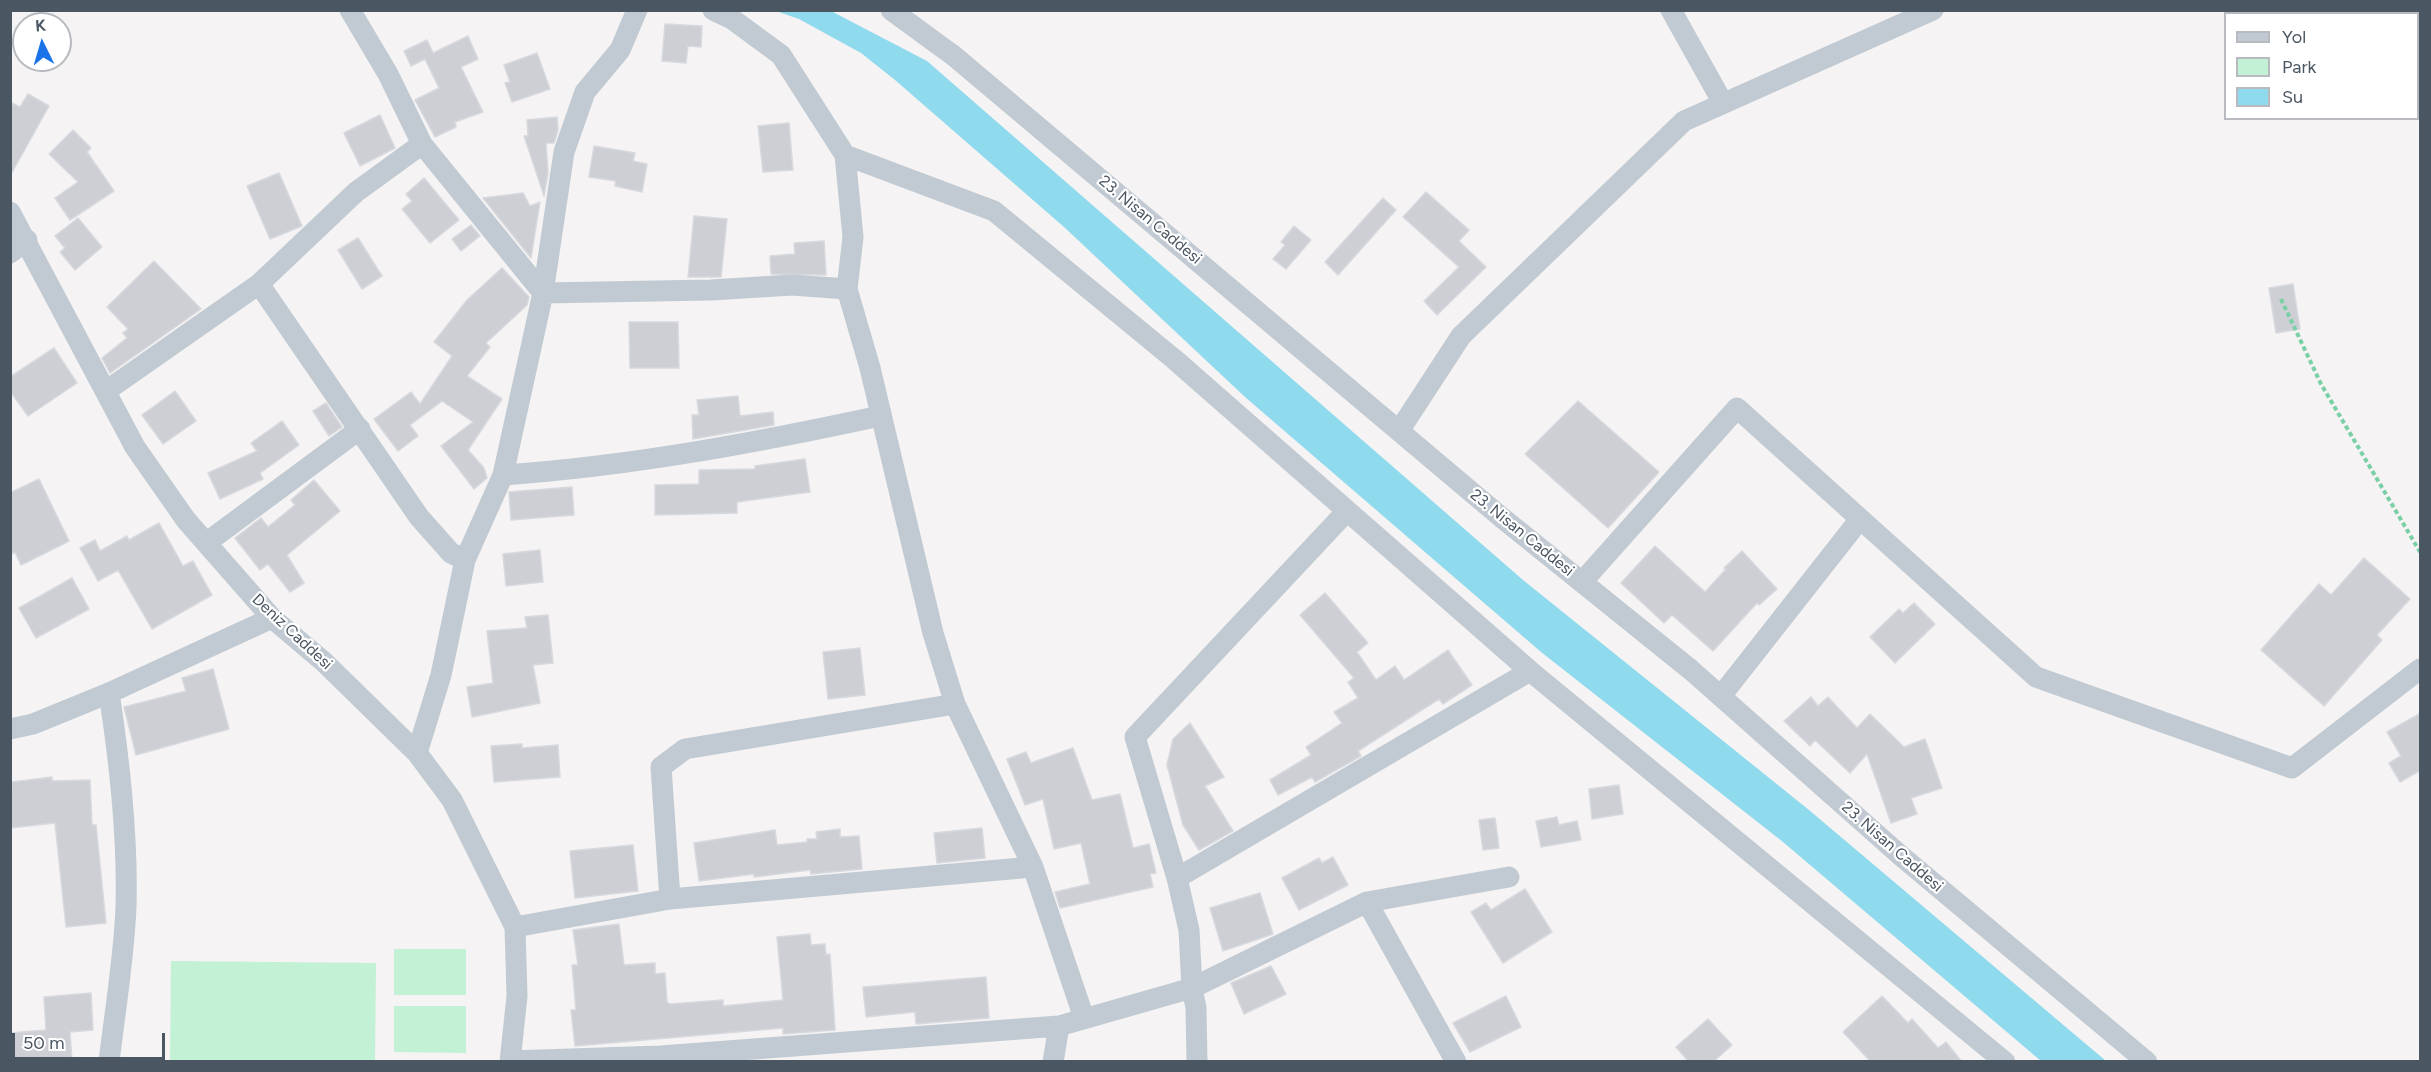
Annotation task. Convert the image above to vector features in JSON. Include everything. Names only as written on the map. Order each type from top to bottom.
[{"type":"street","points":[[350,10],[388,74],[422,144],[543,293]]},
{"type":"street","points":[[417,753],[441,675],[465,560],[503,475],[543,293],[564,152],[585,92],[620,50],[637,10]]},
{"type":"street","points":[[713,10],[732,19],[781,56],[845,155],[853,237],[847,289],[870,368],[933,633],[954,704],[1033,867],[1084,1018]]},
{"type":"street","name":"23. Nisan Caddesi","points":[[891,10],[954,56],[1399,431],[1720,696],[1900,855],[2148,1062]]},
{"type":"street","points":[[1671,10],[1723,104]]},
{"type":"street","points":[[1399,431],[1461,336],[1684,121],[1933,10]]},
{"type":"street","points":[[106,391],[259,284],[356,192],[422,144]]},
{"type":"street","points":[[845,155],[994,211],[1174,359],[1530,670],[2005,1062]]},
{"type":"street","name":"Deniz Caddesi","points":[[10,212],[27,240],[135,447],[186,520],[272,618],[324,662],[417,753],[452,800],[515,927],[517,996],[510,1061]]},
{"type":"street","points":[[10,253],[27,240]]},
{"type":"street","points":[[259,284],[419,517],[451,553],[465,560]]},
{"type":"street","points":[[543,293],[711,290],[792,285],[847,289]]},
{"type":"street","points":[[1582,582],[1737,408],[2036,676],[2292,768],[2421,669]]},
{"type":"street","points":[[503,475],[589,469],[769,440],[880,416]]},
{"type":"street","points":[[206,543],[360,429]]},
{"type":"street","points":[[1197,1062],[1196,1008],[1192,988],[1189,930],[1177,878],[1135,737],[1347,511]]},
{"type":"street","points":[[1720,696],[1860,519]]},
{"type":"street","points":[[10,729],[33,724],[108,693],[272,618]]},
{"type":"street","points":[[1177,878],[1530,670]]},
{"type":"street","points":[[108,693],[119,758],[124,819],[126,908],[109,1062]]},
{"type":"street","points":[[670,899],[661,767],[685,749],[954,704]]},
{"type":"street","points":[[515,927],[670,899],[1033,867]]},
{"type":"street","points":[[510,1061],[661,1059],[1059,1026],[1192,988],[1367,902],[1509,878]]},
{"type":"street","points":[[1367,902],[1456,1062]]},
{"type":"street","points":[[1053,1062],[1059,1026]]},
{"type":"path","points":[[2281,299],[2321,384],[2421,552]]},
{"type":"green space","points":[[394,949],[466,949],[466,995],[394,995]]},
{"type":"green space","points":[[171,961],[376,963],[375,1061],[170,1061]]},
{"type":"green space","points":[[394,1006],[466,1006],[466,1053],[394,1052]]},
{"type":"water","points":[[776,11],[831,11],[927,61],[1523,580],[1809,810],[2106,1061],[2041,1061],[1783,842],[1541,652],[1245,397],[1064,227],[895,80],[861,53],[799,19]]},
{"type":"building","points":[[665,24],[702,26],[701,47],[688,46],[686,63],[662,61]]},
{"type":"building","points":[[468,36],[478,59],[461,67],[483,112],[455,122],[456,127],[435,137],[415,100],[439,88],[425,59],[411,66],[404,51],[427,40],[433,53]]},
{"type":"building","points":[[537,53],[550,89],[512,102],[505,83],[510,82],[504,65]]},
{"type":"building","points":[[28,94],[49,106],[10,176],[10,102],[20,107]]},
{"type":"building","points":[[380,115],[395,148],[360,166],[344,133]]},
{"type":"building","points":[[557,117],[558,130],[554,143],[546,143],[548,173],[544,196],[524,136],[528,136],[527,120]]},
{"type":"building","points":[[789,123],[793,170],[763,172],[758,126]]},
{"type":"building","points":[[73,130],[91,148],[87,152],[114,191],[70,220],[55,198],[78,182],[49,154]]},
{"type":"building","points":[[594,146],[635,153],[633,161],[647,164],[642,192],[615,186],[616,181],[589,177]]},
{"type":"building","points":[[279,173],[302,226],[270,239],[247,186]]},
{"type":"building","points":[[424,178],[459,220],[430,243],[402,209],[412,201],[406,194]]},
{"type":"building","points":[[1426,192],[1469,230],[1459,241],[1486,267],[1437,315],[1424,301],[1459,267],[1403,217]]},
{"type":"building","points":[[523,193],[530,206],[540,202],[531,258],[483,198]]},
{"type":"building","points":[[1383,198],[1396,210],[1338,275],[1325,262]]},
{"type":"building","points":[[694,216],[727,219],[721,277],[688,277]]},
{"type":"building","points":[[78,218],[102,247],[75,270],[60,252],[65,248],[55,236]]},
{"type":"building","points":[[471,225],[480,236],[461,251],[452,239]]},
{"type":"building","points":[[1294,226],[1311,240],[1286,269],[1273,259],[1285,245],[1281,242]]},
{"type":"building","points":[[358,238],[382,276],[362,289],[338,250]]},
{"type":"building","points":[[824,241],[826,275],[771,274],[770,256],[795,254],[794,243]]},
{"type":"building","points":[[154,261],[201,309],[110,373],[102,358],[127,338],[123,333],[128,329],[107,307]]},
{"type":"building","points":[[502,268],[529,297],[527,305],[486,343],[490,347],[467,376],[502,399],[468,450],[484,468],[487,478],[474,489],[441,446],[473,422],[442,401],[410,425],[418,436],[398,451],[374,419],[411,392],[420,404],[452,356],[434,342],[467,300]]},
{"type":"building","points":[[2293,284],[2300,329],[2276,333],[2269,288]]},
{"type":"building","points":[[629,322],[678,322],[679,368],[630,368]]},
{"type":"building","points":[[54,348],[77,383],[28,416],[10,391],[10,377]]},
{"type":"building","points":[[175,391],[196,421],[163,444],[142,415]]},
{"type":"building","points":[[738,396],[740,416],[773,412],[774,425],[693,439],[692,415],[699,415],[697,400]]},
{"type":"building","points":[[1578,401],[1659,472],[1608,528],[1525,454]]},
{"type":"building","points":[[326,403],[342,427],[329,436],[313,411]]},
{"type":"building","points":[[282,421],[299,445],[260,473],[263,479],[220,499],[208,473],[257,451],[251,443]]},
{"type":"building","points":[[805,459],[810,492],[737,502],[737,513],[655,515],[655,485],[699,484],[699,470],[755,469],[755,466]]},
{"type":"building","points":[[39,479],[69,541],[21,565],[15,552],[10,555],[10,493]]},
{"type":"building","points":[[314,480],[340,511],[287,555],[304,583],[290,592],[268,564],[260,570],[235,538],[261,518],[268,527],[295,505],[291,500]]},
{"type":"building","points":[[572,487],[574,515],[511,520],[509,492]]},
{"type":"building","points":[[159,523],[183,566],[193,561],[212,595],[152,629],[118,570],[98,581],[80,548],[95,540],[100,551],[127,536],[129,540]]},
{"type":"building","points":[[1655,546],[1705,592],[1726,569],[1724,568],[1742,551],[1777,589],[1759,605],[1757,603],[1713,651],[1672,615],[1664,623],[1621,583]]},
{"type":"building","points":[[540,550],[543,582],[506,586],[503,554]]},
{"type":"building","points":[[2364,558],[2410,599],[2377,635],[2382,640],[2324,706],[2261,650],[2319,584],[2331,595]]},
{"type":"building","points":[[72,578],[89,609],[36,638],[19,608]]},
{"type":"building","points":[[1325,593],[1368,643],[1357,652],[1376,680],[1395,666],[1404,680],[1448,650],[1472,685],[1443,704],[1439,699],[1358,751],[1361,756],[1315,782],[1312,777],[1278,795],[1270,780],[1311,755],[1306,747],[1342,723],[1334,712],[1358,698],[1348,682],[1354,678],[1300,615]]},
{"type":"building","points":[[1914,603],[1935,624],[1895,663],[1870,637],[1899,609],[1903,613]]},
{"type":"building","points":[[548,615],[553,663],[533,665],[540,703],[472,717],[467,687],[493,683],[487,631],[527,628],[525,617]]},
{"type":"building","points":[[860,648],[865,695],[828,699],[823,652]]},
{"type":"building","points":[[213,669],[229,729],[136,755],[124,707],[186,691],[182,678]]},
{"type":"building","points":[[1811,697],[1818,706],[1828,697],[1857,728],[1870,714],[1904,747],[1925,739],[1942,788],[1911,798],[1917,814],[1891,823],[1867,754],[1850,773],[1815,740],[1810,746],[1784,721]]},
{"type":"building","points":[[2421,713],[2421,770],[2400,782],[2389,763],[2401,756],[2387,732]]},
{"type":"building","points":[[1190,723],[1224,777],[1205,786],[1233,831],[1199,850],[1183,825],[1167,765],[1173,739]]},
{"type":"building","points":[[522,744],[522,748],[558,745],[560,777],[494,782],[491,746]]},
{"type":"building","points":[[1073,748],[1092,800],[1120,794],[1133,848],[1149,844],[1156,873],[1150,874],[1153,887],[1060,908],[1055,892],[1090,884],[1081,843],[1054,849],[1043,799],[1025,805],[1007,759],[1026,752],[1031,763]]},
{"type":"building","points":[[52,777],[52,781],[90,780],[92,825],[96,825],[106,923],[66,927],[55,823],[10,828],[12,782]]},
{"type":"building","points":[[1619,785],[1623,814],[1592,819],[1589,789]]},
{"type":"building","points":[[1557,817],[1559,825],[1577,821],[1581,840],[1541,847],[1536,821]]},
{"type":"building","points":[[1495,818],[1499,848],[1483,850],[1479,820]]},
{"type":"building","points":[[982,828],[985,858],[937,863],[934,833]]},
{"type":"building","points":[[840,829],[840,837],[859,836],[862,869],[811,874],[810,870],[754,877],[754,874],[699,881],[694,843],[775,830],[777,845],[807,842],[807,839],[817,839],[816,832]]},
{"type":"building","points":[[633,845],[638,891],[575,898],[570,851]]},
{"type":"building","points":[[1333,857],[1348,885],[1299,910],[1282,878],[1319,858],[1322,863]]},
{"type":"building","points":[[1525,889],[1552,932],[1503,963],[1471,912],[1486,903],[1491,910]]},
{"type":"building","points":[[1260,893],[1273,934],[1223,951],[1210,908]]},
{"type":"building","points":[[619,924],[624,965],[655,963],[655,974],[665,973],[667,1002],[670,1004],[723,1000],[723,1006],[783,1000],[777,937],[810,934],[811,945],[825,944],[826,955],[830,954],[835,1030],[783,1034],[783,1028],[575,1046],[571,1010],[576,1010],[572,965],[578,965],[573,930]]},
{"type":"building","points":[[1271,966],[1286,994],[1244,1014],[1231,983]]},
{"type":"building","points":[[986,977],[989,1018],[916,1024],[915,1012],[866,1017],[863,987]]},
{"type":"building","points":[[91,993],[93,1030],[70,1032],[72,1062],[15,1062],[14,1055],[10,1055],[10,1033],[46,1030],[44,997]]},
{"type":"building","points":[[1506,996],[1521,1027],[1470,1052],[1453,1023]]},
{"type":"building","points":[[1882,996],[1908,1023],[1912,1019],[1938,1048],[1946,1042],[1962,1062],[1871,1062],[1843,1032]]},
{"type":"building","points":[[1708,1019],[1732,1045],[1713,1062],[1689,1062],[1676,1047]]}]
